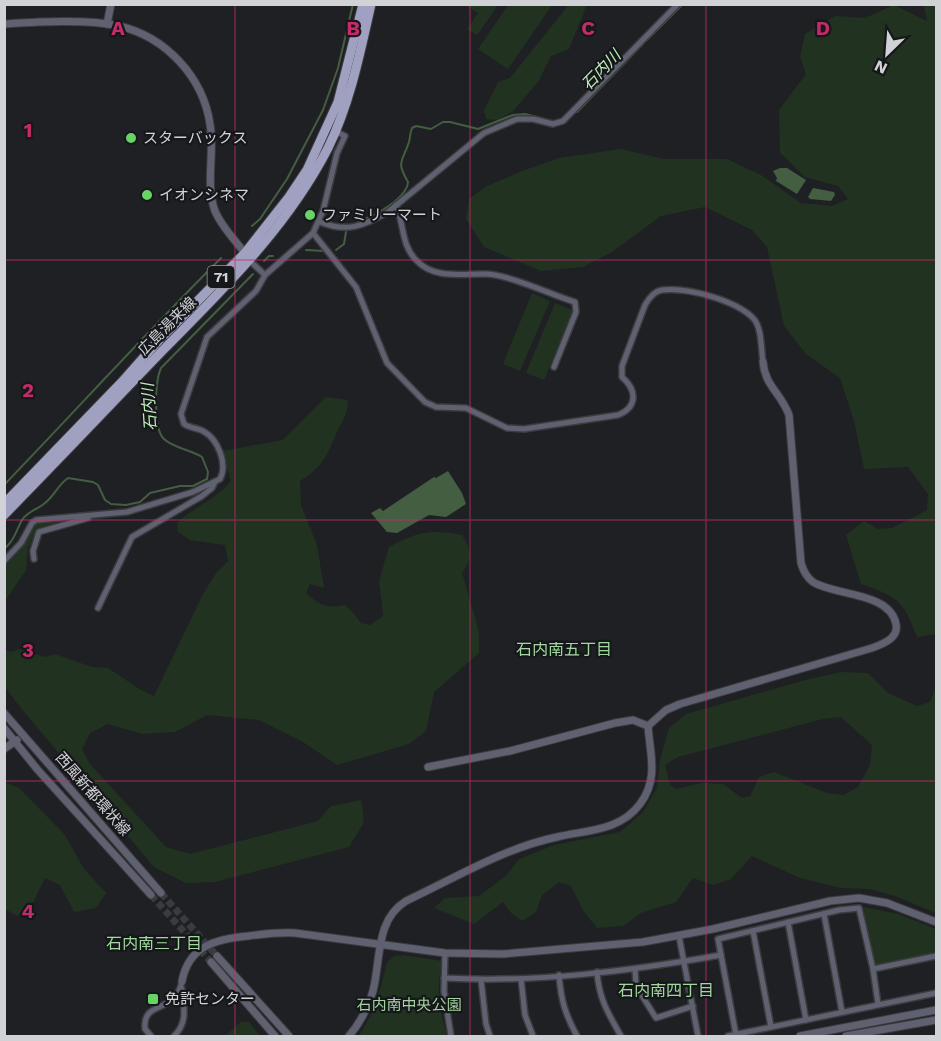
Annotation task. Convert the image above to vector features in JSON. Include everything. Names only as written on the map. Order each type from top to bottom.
[{"type":"main road","name":"広島湯来線","points":[[4,504],[160,339],[247,257],[307,170],[321,142],[338,102],[363,4]]},
{"type":"main road","name":"広島湯来線","points":[[4,516],[150,364],[298,198],[335,131],[355,74],[371,4]]},
{"type":"street","points":[[106,24],[111,4]]},
{"type":"street","points":[[320,222],[336,228],[367,223],[396,205],[484,133],[518,119],[533,119],[553,124],[563,121],[678,4]]},
{"type":"street","points":[[4,24],[106,24],[131,29],[153,40],[179,61],[196,83],[206,106],[211,130],[213,202],[222,223],[247,257],[265,275]]},
{"type":"street","points":[[98,608],[132,537],[202,496],[223,474],[224,468],[219,451],[209,435],[184,424],[181,414],[207,337],[256,291],[265,275],[313,233],[320,222],[337,153],[345,136],[335,131]]},
{"type":"street","points":[[396,205],[405,240],[416,260],[423,266],[449,274],[496,276],[575,303],[576,312],[554,367]]},
{"type":"street","points":[[313,233],[356,287],[387,363],[425,402],[436,407],[466,408],[507,428],[524,429],[618,415],[628,410],[634,399],[634,392],[622,377],[622,366],[645,304],[649,298],[661,290],[707,294],[755,319],[759,329],[767,382],[783,402],[789,415],[801,563],[805,574],[816,584],[865,598],[885,607],[892,614],[897,626],[896,631],[892,638],[873,648],[680,704],[666,710],[648,726]]},
{"type":"street","points":[[4,561],[21,543],[36,520],[127,512],[193,492],[215,482]]},
{"type":"street","points":[[34,559],[36,539],[42,530],[95,516]]},
{"type":"street","name":"西風新都環状線","points":[[4,713],[161,893]]},
{"type":"street","points":[[428,767],[510,751],[615,723],[633,720],[648,726]]},
{"type":"street","points":[[349,1036],[369,1003],[380,945],[392,913],[406,901],[521,847],[558,836],[610,826],[633,812],[645,798],[651,781],[653,764],[648,726]]},
{"type":"street","name":"西風新都環状線","points":[[4,728],[37,769],[151,896]]},
{"type":"street","points":[[4,749],[24,735]]},
{"type":"street","points":[[151,1036],[146,1029],[147,1015],[176,997],[185,970],[193,957],[205,946],[220,939],[272,933],[295,933],[445,953],[476,955],[526,952],[631,943],[679,936],[844,899],[859,898],[887,903],[936,922]]},
{"type":"street","points":[[736,1035],[718,939],[824,914],[859,908],[873,969],[878,1004]]},
{"type":"street","points":[[824,914],[843,1012]]},
{"type":"street","points":[[788,922],[806,1020]]},
{"type":"street","points":[[753,931],[771,1027]]},
{"type":"street","points":[[679,936],[698,1036]]},
{"type":"street","points":[[445,953],[445,1010],[451,1036]]},
{"type":"street","points":[[444,978],[521,979],[635,969],[721,955]]},
{"type":"street","points":[[217,956],[289,1036]]},
{"type":"street","points":[[873,969],[936,956]]},
{"type":"street","points":[[210,962],[275,1036]]},
{"type":"street","points":[[635,969],[636,986],[656,1018],[693,1006]]},
{"type":"street","points":[[597,972],[598,991],[621,1036]]},
{"type":"street","points":[[559,975],[561,1002],[577,1036]]},
{"type":"street","points":[[521,979],[525,1015],[533,1036]]},
{"type":"street","points":[[481,980],[486,1024],[490,1036]]},
{"type":"street","points":[[174,1036],[183,1025],[184,1019],[182,981]]},
{"type":"street","points":[[728,1036],[936,993]]},
{"type":"street","points":[[800,1036],[936,1010]]},
{"type":"street","points":[[846,1036],[936,1020]]},
{"type":"green space","points":[[465,5],[498,5],[477,35],[467,29],[478,13]]},
{"type":"green space","points":[[508,5],[552,5],[508,69],[478,49]]},
{"type":"green space","points":[[565,5],[585,5],[586,7],[569,49],[551,56],[538,82],[513,111],[498,120],[486,119],[484,110],[498,82],[510,78],[567,7]]},
{"type":"green space","points":[[894,5],[927,21],[924,5],[936,5],[936,634],[917,637],[908,615],[898,602],[861,584],[846,535],[864,521],[878,529],[892,528],[927,510],[928,494],[908,467],[864,469],[854,421],[840,378],[806,354],[784,326],[767,247],[752,230],[705,207],[661,216],[612,252],[583,267],[541,271],[484,247],[466,219],[469,199],[485,187],[559,158],[621,149],[664,159],[727,159],[761,175],[801,203],[832,206],[848,199],[838,186],[805,177],[780,153],[779,110],[806,74],[800,57],[805,34],[835,16],[865,18]]},
{"type":"green space","points":[[532,293],[550,301],[520,371],[503,364]]},
{"type":"green space","points":[[555,303],[573,310],[544,380],[526,373]]},
{"type":"green space","points":[[326,397],[348,400],[348,405],[345,417],[323,460],[314,471],[300,481],[301,505],[317,545],[324,588],[310,584],[306,593],[324,605],[345,605],[361,623],[370,625],[383,616],[379,581],[389,547],[424,533],[441,532],[462,535],[470,554],[462,573],[479,632],[479,653],[434,692],[426,731],[409,744],[337,765],[303,742],[259,720],[207,715],[175,732],[142,734],[108,724],[90,733],[82,749],[90,764],[166,847],[190,854],[318,821],[331,806],[361,800],[364,822],[349,847],[215,882],[186,883],[154,867],[20,707],[5,687],[5,650],[11,652],[20,649],[45,657],[55,654],[92,667],[108,668],[154,696],[203,594],[216,573],[228,561],[225,545],[190,540],[178,532],[177,523],[219,493],[231,481],[222,451],[283,440]]},
{"type":"green space","points":[[53,521],[57,523],[41,528],[35,534],[28,547],[26,570],[5,601],[5,565],[15,555],[36,523]]},
{"type":"green space","points":[[842,672],[868,673],[888,693],[917,706],[930,702],[936,687],[936,913],[895,896],[870,889],[841,888],[800,878],[752,856],[731,879],[713,885],[693,878],[676,902],[641,913],[623,926],[597,928],[584,912],[571,886],[559,882],[542,895],[536,912],[522,921],[511,913],[503,902],[474,924],[434,908],[445,898],[479,896],[507,875],[519,859],[554,845],[620,832],[643,812],[657,788],[660,760],[669,728],[686,714],[809,679]],"holes":[[[841,717],[872,745],[870,765],[858,787],[843,795],[827,793],[774,772],[759,777],[750,796],[742,798],[723,784],[702,783],[676,789],[670,785],[665,765],[678,757],[823,719]]]},
{"type":"green space","points":[[5,782],[19,788],[65,835],[84,869],[106,893],[96,908],[74,912],[60,885],[45,878],[31,907],[17,916],[5,909]]},
{"type":"green space","points":[[863,907],[898,914],[936,929],[936,953],[877,965],[873,962]]},
{"type":"green space","name":"石内南中央公園","points":[[403,955],[442,961],[439,999],[447,1036],[359,1036],[376,1006],[387,962],[395,956]]},
{"type":"green space","points":[[241,1022],[249,1022],[260,1036],[225,1036]]},
{"type":"shaded area","points":[[787,168],[806,180],[797,194],[776,181],[777,178],[773,171]]},
{"type":"shaded area","points":[[813,188],[834,192],[835,195],[831,201],[810,199],[808,197]]},
{"type":"shaded area","points":[[448,471],[466,504],[446,517],[429,515],[397,533],[387,532],[371,513],[380,508],[383,511],[434,477]]},
{"type":"waterway","points":[[252,226],[260,219],[287,179],[323,110],[338,68],[353,4]]},
{"type":"waterway","name":"石内川","points":[[647,40],[683,4]]},
{"type":"waterway","name":"石内川","points":[[577,112],[643,44]]},
{"type":"waterway","name":"石内川","points":[[358,221],[372,216],[396,201],[406,188],[408,182],[401,162],[412,128],[416,126],[431,129],[443,122],[450,122],[478,129],[513,115],[525,114],[549,120]]},
{"type":"waterway","name":"石内川","points":[[336,250],[344,244],[346,232]]},
{"type":"waterway","name":"石内川","points":[[306,250],[324,251]]},
{"type":"waterway","name":"石内川","points":[[264,261],[269,256],[273,256]]},
{"type":"waterway","points":[[4,485],[221,258]]},
{"type":"waterway","name":"石内川","points":[[4,549],[13,539],[24,517],[48,500],[68,478],[93,482],[98,485],[105,500],[111,504],[126,505],[140,502],[150,493],[180,486],[193,486],[207,479],[208,472],[202,457],[172,445],[160,434],[156,405],[159,374],[161,368],[253,274]]},
{"type":"tunnel","points":[[161,893],[217,956]]},
{"type":"tunnel","points":[[151,895],[211,962]]},
{"type":"place","name":"スターバックス","points":[[131,138]]},
{"type":"place","name":"イオンシネマ","points":[[147,195]]},
{"type":"place","name":"ファミリーマート","points":[[310,215]]},
{"type":"place","name":"免許センター","points":[[153,999]]},
{"type":"district","name":"石内南五丁目","points":[[564,649]]},
{"type":"district","name":"石内南三丁目","points":[[154,943]]},
{"type":"district","name":"石内南四丁目","points":[[666,990]]}]
